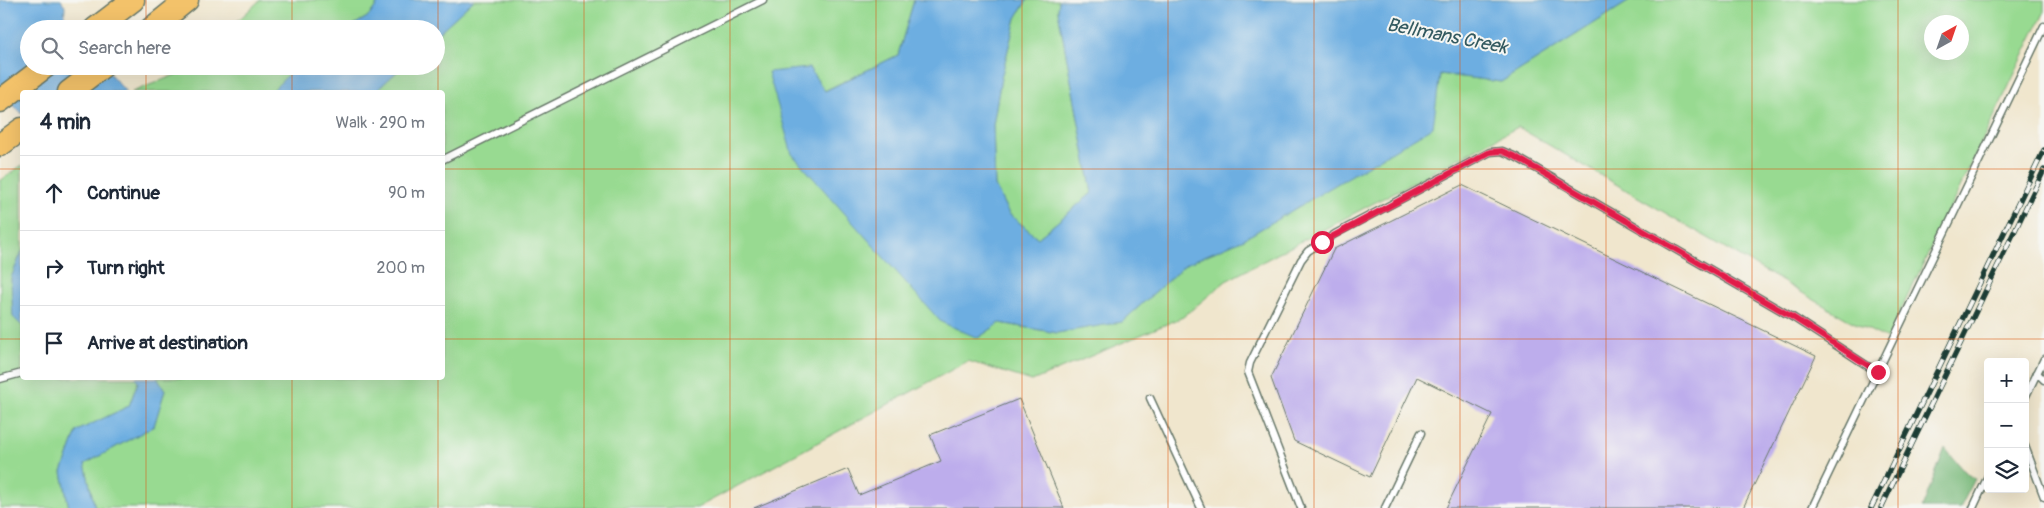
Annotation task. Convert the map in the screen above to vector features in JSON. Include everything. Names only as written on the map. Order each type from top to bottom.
[{"type":"highway","points":[[107,20],[133,0]]},
{"type":"highway","points":[[162,20],[187,0]]},
{"type":"highway","points":[[0,101],[34,75]]},
{"type":"highway","points":[[72,90],[91,75]]},
{"type":"highway","points":[[0,145],[20,131]]},
{"type":"lane","points":[[445,159],[763,0]]},
{"type":"lane","points":[[1812,508],[2044,26]]},
{"type":"lane","points":[[1301,508],[1248,372],[1250,363],[1301,260],[1308,251],[1335,234],[1490,152],[1502,151],[1516,157],[1794,318],[1878,372]]},
{"type":"lane","points":[[2029,390],[2044,359]]},
{"type":"lane","points":[[2037,373],[2044,380]]},
{"type":"lane","points":[[0,379],[20,374]]},
{"type":"lane","points":[[1150,398],[1200,508]]},
{"type":"lane","points":[[1385,508],[1421,433]]},
{"type":"lane","points":[[2026,448],[2044,497]]},
{"type":"lane","points":[[1973,508],[1984,485]]},
{"type":"green space","points":[[260,0],[380,0],[369,16],[362,20],[239,20]]},
{"type":"green space","points":[[474,0],[914,0],[898,55],[824,91],[809,68],[978,338],[1000,323],[1057,333],[1122,322],[1186,264],[1244,239],[1432,127],[1440,74],[1501,82],[1631,0],[2044,0],[2044,13],[1887,339],[1847,319],[1518,127],[1226,281],[1183,317],[1032,381],[968,361],[697,508],[95,508],[85,464],[154,426],[165,390],[158,380],[445,380],[445,90],[377,90],[393,75],[445,75],[445,27]]},
{"type":"green space","points":[[1027,0],[1059,0],[1058,11],[1092,193],[1038,238],[1009,214],[995,186],[993,125],[1001,78],[1016,18]]},
{"type":"green space","points":[[175,75],[288,75],[273,90],[137,90]]},
{"type":"green space","points":[[20,166],[20,256],[11,278],[13,317],[20,324],[20,380],[138,381],[129,406],[77,431],[62,472],[69,508],[0,508],[0,181]]},
{"type":"green space","points":[[1945,448],[1961,468],[1975,479],[1960,508],[1922,508]]},
{"type":"water","points":[[0,0],[61,0],[65,6],[64,20],[20,20],[20,75],[111,75],[124,90],[20,90],[20,112],[0,91]]},
{"type":"water","points":[[380,0],[474,0],[445,27],[445,20],[362,20],[369,16]]},
{"type":"water","name":"Bellmans Creek","points":[[914,0],[1027,0],[1016,18],[1001,78],[993,125],[995,186],[1009,214],[1038,238],[1092,193],[1058,11],[1059,0],[1631,0],[1501,82],[1440,74],[1433,127],[1244,239],[1186,264],[1122,322],[1057,333],[1000,323],[978,338],[941,322],[792,154],[768,72],[809,68],[825,91],[898,55]]},
{"type":"water","points":[[288,75],[393,75],[377,90],[273,90]]},
{"type":"water","points":[[20,256],[20,324],[13,317],[11,278]]},
{"type":"water","points":[[136,380],[158,380],[165,390],[154,426],[85,464],[95,508],[69,508],[62,472],[77,431],[129,406],[138,382]]},
{"type":"building","points":[[1462,185],[1816,356],[1743,508],[1446,508],[1492,414],[1417,377],[1370,477],[1294,441],[1271,378],[1334,249]]},
{"type":"building","points":[[1019,399],[1064,508],[754,508],[848,469],[859,495],[941,461],[930,435]]},
{"type":"railway","points":[[1871,508],[2044,150]]},
{"type":"railway","points":[[1881,508],[2044,170]]},
{"type":"route","points":[[1322,242],[1490,152],[1502,151],[1516,157],[1794,318],[1878,372]]}]
